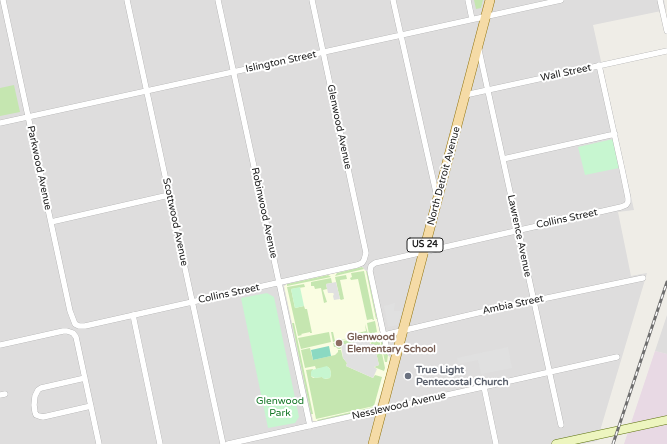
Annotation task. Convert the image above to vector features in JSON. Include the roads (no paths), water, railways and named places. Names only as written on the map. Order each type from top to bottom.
[{"type":"main road","name":"North Detroit Avenue","points":[[373,444],[403,330],[404,315],[424,251],[490,0]]},
{"type":"main road","points":[[556,444],[667,420]]},
{"type":"street","name":"Parkwood Avenue","points":[[3,0],[70,311],[73,322],[77,325],[85,326]]},
{"type":"street","name":"Scottwood Avenue","points":[[127,0],[223,444]]},
{"type":"street","name":"Robinwood Avenue","points":[[218,0],[310,426]]},
{"type":"street","name":"Glenwood Avenue","points":[[312,0],[366,253]]},
{"type":"street","points":[[393,0],[438,199]]},
{"type":"street","points":[[468,0],[472,19]]},
{"type":"street","name":"Islington Street","points":[[0,123],[561,0]]},
{"type":"street","points":[[660,0],[667,31]]},
{"type":"street","name":"Lawrence Avenue","points":[[478,46],[561,425]]},
{"type":"street","name":"Wall Street","points":[[465,95],[667,51]]},
{"type":"street","points":[[503,159],[615,134],[599,65]]},
{"type":"street","name":"Collins Street","points":[[384,335],[383,317],[370,268],[373,264],[626,205],[628,198],[615,134]]},
{"type":"street","points":[[51,222],[169,195]]},
{"type":"street","name":"Collins Street","points":[[85,326],[359,265],[364,260],[366,253]]},
{"type":"street","name":"Ambia Street","points":[[384,335],[643,278]]},
{"type":"street","points":[[133,316],[160,444]]},
{"type":"street","points":[[0,345],[63,331],[71,332],[76,337],[100,444]]},
{"type":"street","points":[[384,335],[387,350],[397,354]]},
{"type":"street","name":"Nesslewood Avenue","points":[[228,444],[617,357]]},
{"type":"street","points":[[85,378],[38,390],[34,400],[35,412],[36,415],[43,417],[91,406]]},
{"type":"street","points":[[484,387],[496,444]]},
{"type":"railway","points":[[613,444],[667,282]]},
{"type":"place","name":"Glenwood Elementary School","points":[[339,343]]},
{"type":"place","name":"True Light Pentecostal Church","points":[[408,376]]},
{"type":"park label","name":"Glenwood Park","points":[[280,406]]}]
